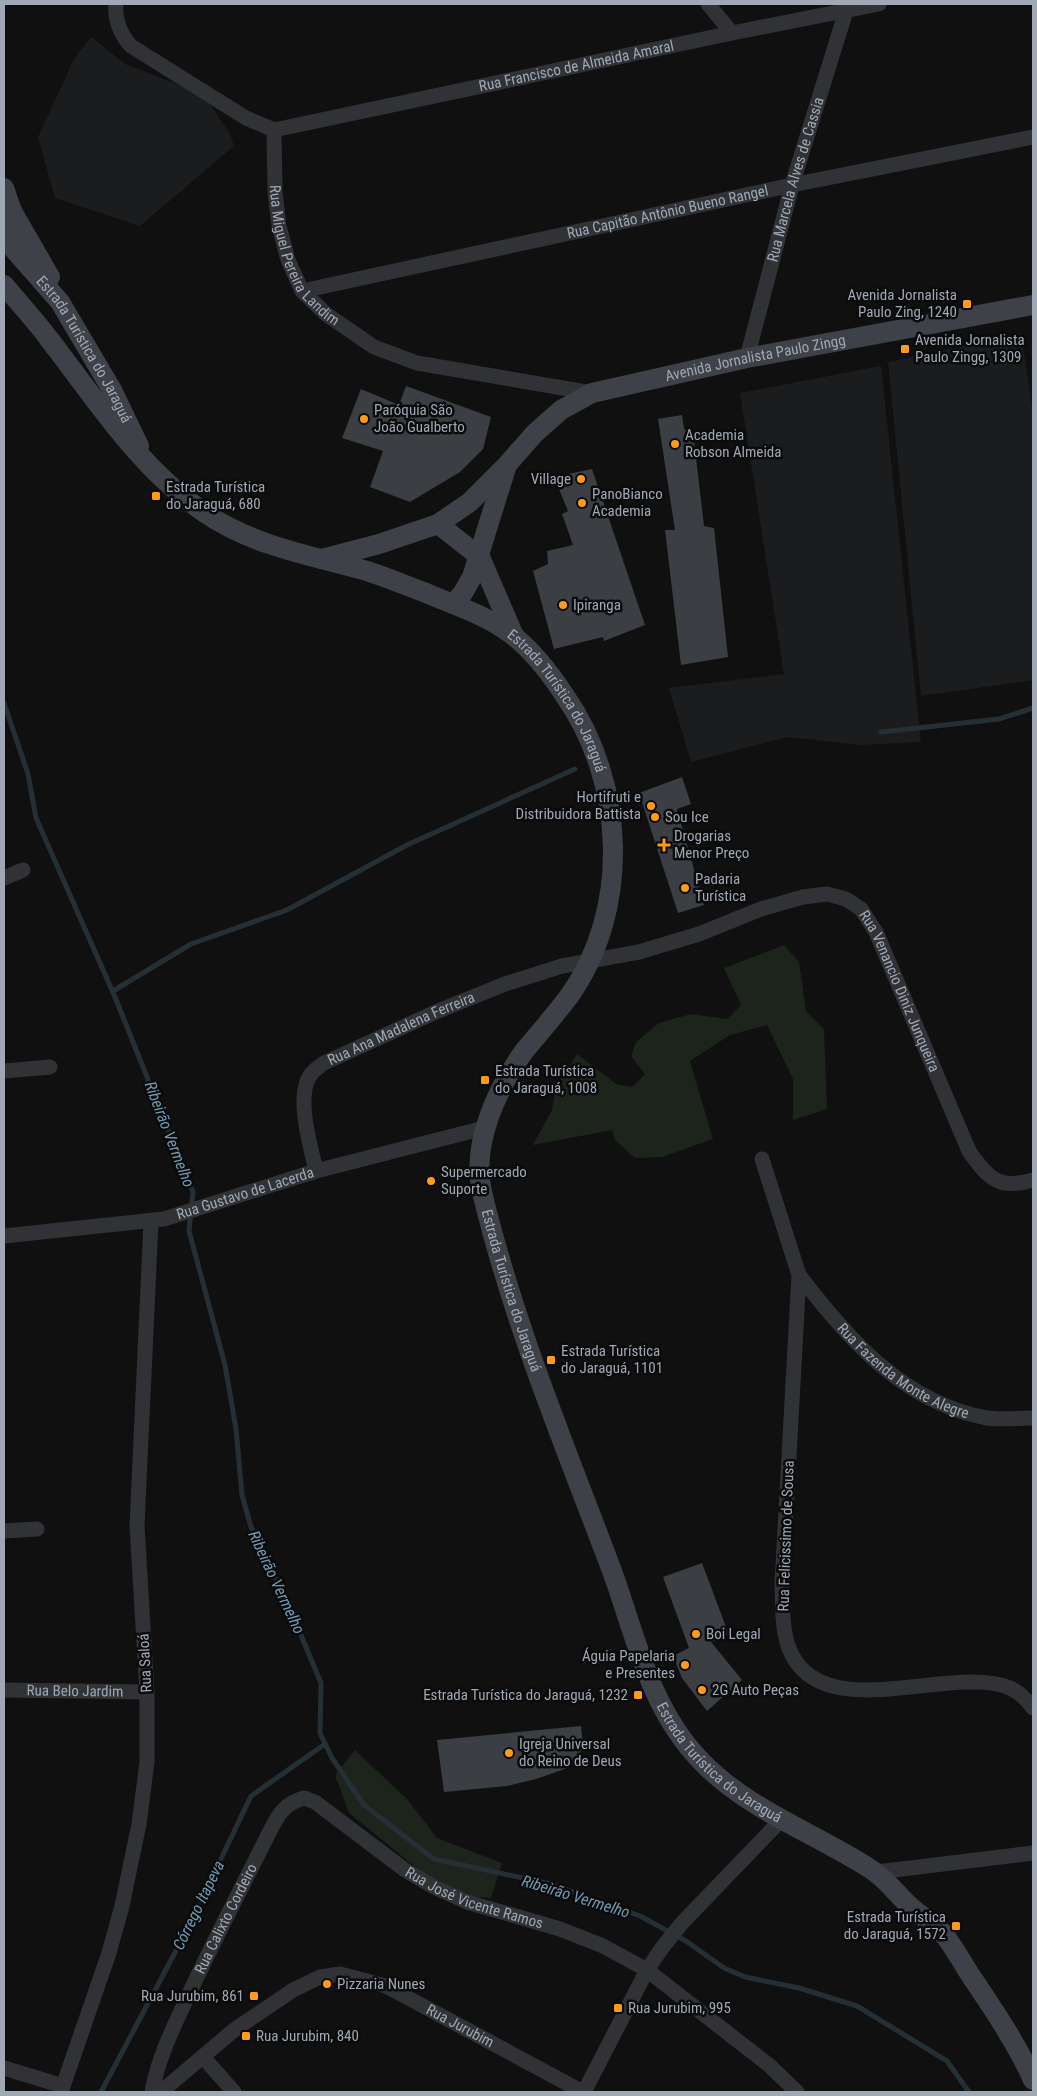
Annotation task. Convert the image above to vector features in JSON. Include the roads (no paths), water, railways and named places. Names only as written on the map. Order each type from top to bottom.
[{"type":"main road","name":"Estrada Turística do Jaraguá","points":[[4,188],[12,211],[12,223],[4,240],[60,302],[112,390],[148,466]]},
{"type":"main road","points":[[12,211],[48,274],[60,302]]},
{"type":"main road","name":"Estrada Turística do Jaraguá","points":[[4,284],[48,336],[104,414],[148,466],[206,514],[244,536],[368,571],[453,604],[494,623],[514,636],[536,658],[568,700],[590,741],[603,777],[609,802],[614,856],[610,897],[591,960],[570,995],[520,1057],[498,1096],[484,1128],[479,1157],[480,1182],[494,1240],[559,1433],[615,1580],[647,1677],[673,1727],[699,1759],[733,1790],[877,1872],[912,1908],[938,1928],[1020,2051],[1033,2080]]},
{"type":"main road","name":"Avenida Jornalista Paulo Zingg","points":[[321,559],[379,544],[438,524],[470,502],[506,466],[535,433],[561,410],[592,393],[747,358],[1033,305]]},
{"type":"main road","name":"Avenida Jornalista Paulo Zingg","points":[[453,604],[463,593],[480,557],[506,466]]},
{"type":"main road","points":[[438,524],[480,557],[514,636]]},
{"type":"main road","points":[[368,571],[365,563],[366,556],[379,544]]},
{"type":"street","points":[[116,4],[118,25],[131,46],[246,118],[274,130]]},
{"type":"street","points":[[708,4],[732,33]]},
{"type":"street","name":"Rua Francisco de Almeida Amaral","points":[[274,130],[849,7],[879,4]]},
{"type":"street","name":"Rua Marcela Alves de Cassia","points":[[747,358],[792,185],[849,7]]},
{"type":"street","name":"Rua Miguel Pereira Landim","points":[[274,130],[275,192],[279,226],[288,260],[302,291],[326,314],[374,347],[417,363],[592,393]]},
{"type":"street","name":"Rua Capitão Antônio Bueno Rangel","points":[[302,291],[792,185],[1033,137]]},
{"type":"street","points":[[4,878],[23,870]]},
{"type":"street","name":"Rua Venancio Diniz Junqueira","points":[[591,960],[648,950],[699,934],[761,909],[803,897],[827,894],[846,898],[861,909],[876,932],[969,1152],[981,1169],[998,1181],[1016,1186],[1033,1180]]},
{"type":"street","name":"Rua Ana Madalena Ferreira","points":[[316,1171],[304,1104],[307,1084],[312,1073],[324,1063],[505,984],[562,966],[591,960]]},
{"type":"street","points":[[4,1070],[50,1067]]},
{"type":"street","name":"Rua Gustavo de Lacerda","points":[[4,1236],[157,1220],[316,1171],[484,1128]]},
{"type":"street","name":"Rua Felicissimo de Sousa","points":[[762,1159],[799,1275],[782,1583],[784,1630],[791,1654],[801,1668],[817,1680],[847,1689],[889,1690],[989,1682],[1011,1688],[1033,1708]]},
{"type":"street","name":"Rua Saloá","points":[[62,2089],[122,1906],[137,1833],[147,1762],[147,1692],[138,1526],[157,1220]]},
{"type":"street","name":"Rua Fazenda Monte Alegre","points":[[799,1275],[834,1320],[877,1363],[913,1390],[954,1410],[989,1418],[1033,1418]]},
{"type":"street","points":[[4,1531],[37,1529]]},
{"type":"street","name":"Rua Belo Jardim","points":[[4,1690],[147,1692]]},
{"type":"street","name":"Rua Calixto Cordeiro","points":[[152,2092],[156,2070],[166,2044],[279,1813],[287,1805],[297,1800],[304,1798],[315,1802]]},
{"type":"street","name":"Rua José Vicente Ramos","points":[[315,1802],[405,1870],[436,1888],[467,1902],[560,1928],[604,1946],[647,1970],[770,2066],[797,2092]]},
{"type":"street","name":"Rua Jurubim","points":[[161,2092],[234,2030],[293,1990],[320,1977],[340,1974],[386,1986],[583,2092],[647,1970],[662,1948],[682,1923],[782,1819]]},
{"type":"street","points":[[877,1872],[1033,1853]]},
{"type":"street","points":[[203,2057],[234,2092]]},
{"type":"street","points":[[4,2068],[62,2089]]},
{"type":"waterway","name":"Ribeirão Vermelho","points":[[4,703],[28,774],[36,818],[115,997],[193,1192],[189,1231],[225,1365],[236,1429],[242,1495],[251,1527],[288,1604],[321,1683],[320,1733],[332,1758],[364,1805],[434,1859],[551,1884],[640,1916],[686,1941],[724,1968],[745,1977],[799,1988],[857,2006],[947,2061],[969,2092]]},
{"type":"waterway","points":[[881,732],[999,719],[1033,708]]},
{"type":"waterway","points":[[113,991],[191,944],[287,910],[407,845],[575,769]]},
{"type":"waterway","name":"Córrego Itapeva","points":[[101,2092],[188,1928],[251,1796],[325,1744]]},
{"type":"place","name":"Avenida Jornalista Paulo Zing, 1240","points":[[967,304]]},
{"type":"place","name":"Avenida Jornalista Paulo Zingg, 1309","points":[[905,349]]},
{"type":"place","name":"Paróquia São João Gualberto","points":[[364,419]]},
{"type":"place","name":"Academia Robson Almeida","points":[[675,444]]},
{"type":"place","name":"Village","points":[[581,479]]},
{"type":"place","name":"Estrada Turística do Jaraguá, 680","points":[[156,496]]},
{"type":"place","name":"PanoBianco Academia","points":[[582,503]]},
{"type":"place","name":"Ipiranga","points":[[563,605]]},
{"type":"place","name":"Hortifruti e Distribuidora Battista","points":[[651,806]]},
{"type":"place","name":"Sou Ice","points":[[655,817]]},
{"type":"place","name":"Drogarias Menor Preço","points":[[664,845]]},
{"type":"place","name":"Padaria Turística","points":[[685,888]]},
{"type":"place","name":"Estrada Turística do Jaraguá, 1008","points":[[485,1080]]},
{"type":"place","name":"Supermercado Suporte","points":[[431,1181]]},
{"type":"place","name":"Estrada Turística do Jaraguá, 1101","points":[[551,1360]]},
{"type":"place","name":"Boi Legal","points":[[696,1634]]},
{"type":"place","name":"Águia Papelaria e Presentes","points":[[685,1665]]},
{"type":"place","name":"2G Auto Peças","points":[[702,1690]]},
{"type":"place","name":"Estrada Turística do Jaraguá, 1232","points":[[638,1695]]},
{"type":"place","name":"Igreja Universal do Reino de Deus","points":[[509,1753]]},
{"type":"place","name":"Estrada Turística do Jaraguá, 1572","points":[[956,1926]]},
{"type":"place","name":"Pizzaria Nunes","points":[[327,1984]]},
{"type":"place","name":"Rua Jurubim, 861","points":[[254,1996]]},
{"type":"place","name":"Rua Jurubim, 995","points":[[618,2008]]},
{"type":"place","name":"Rua Jurubim, 840","points":[[246,2036]]}]
